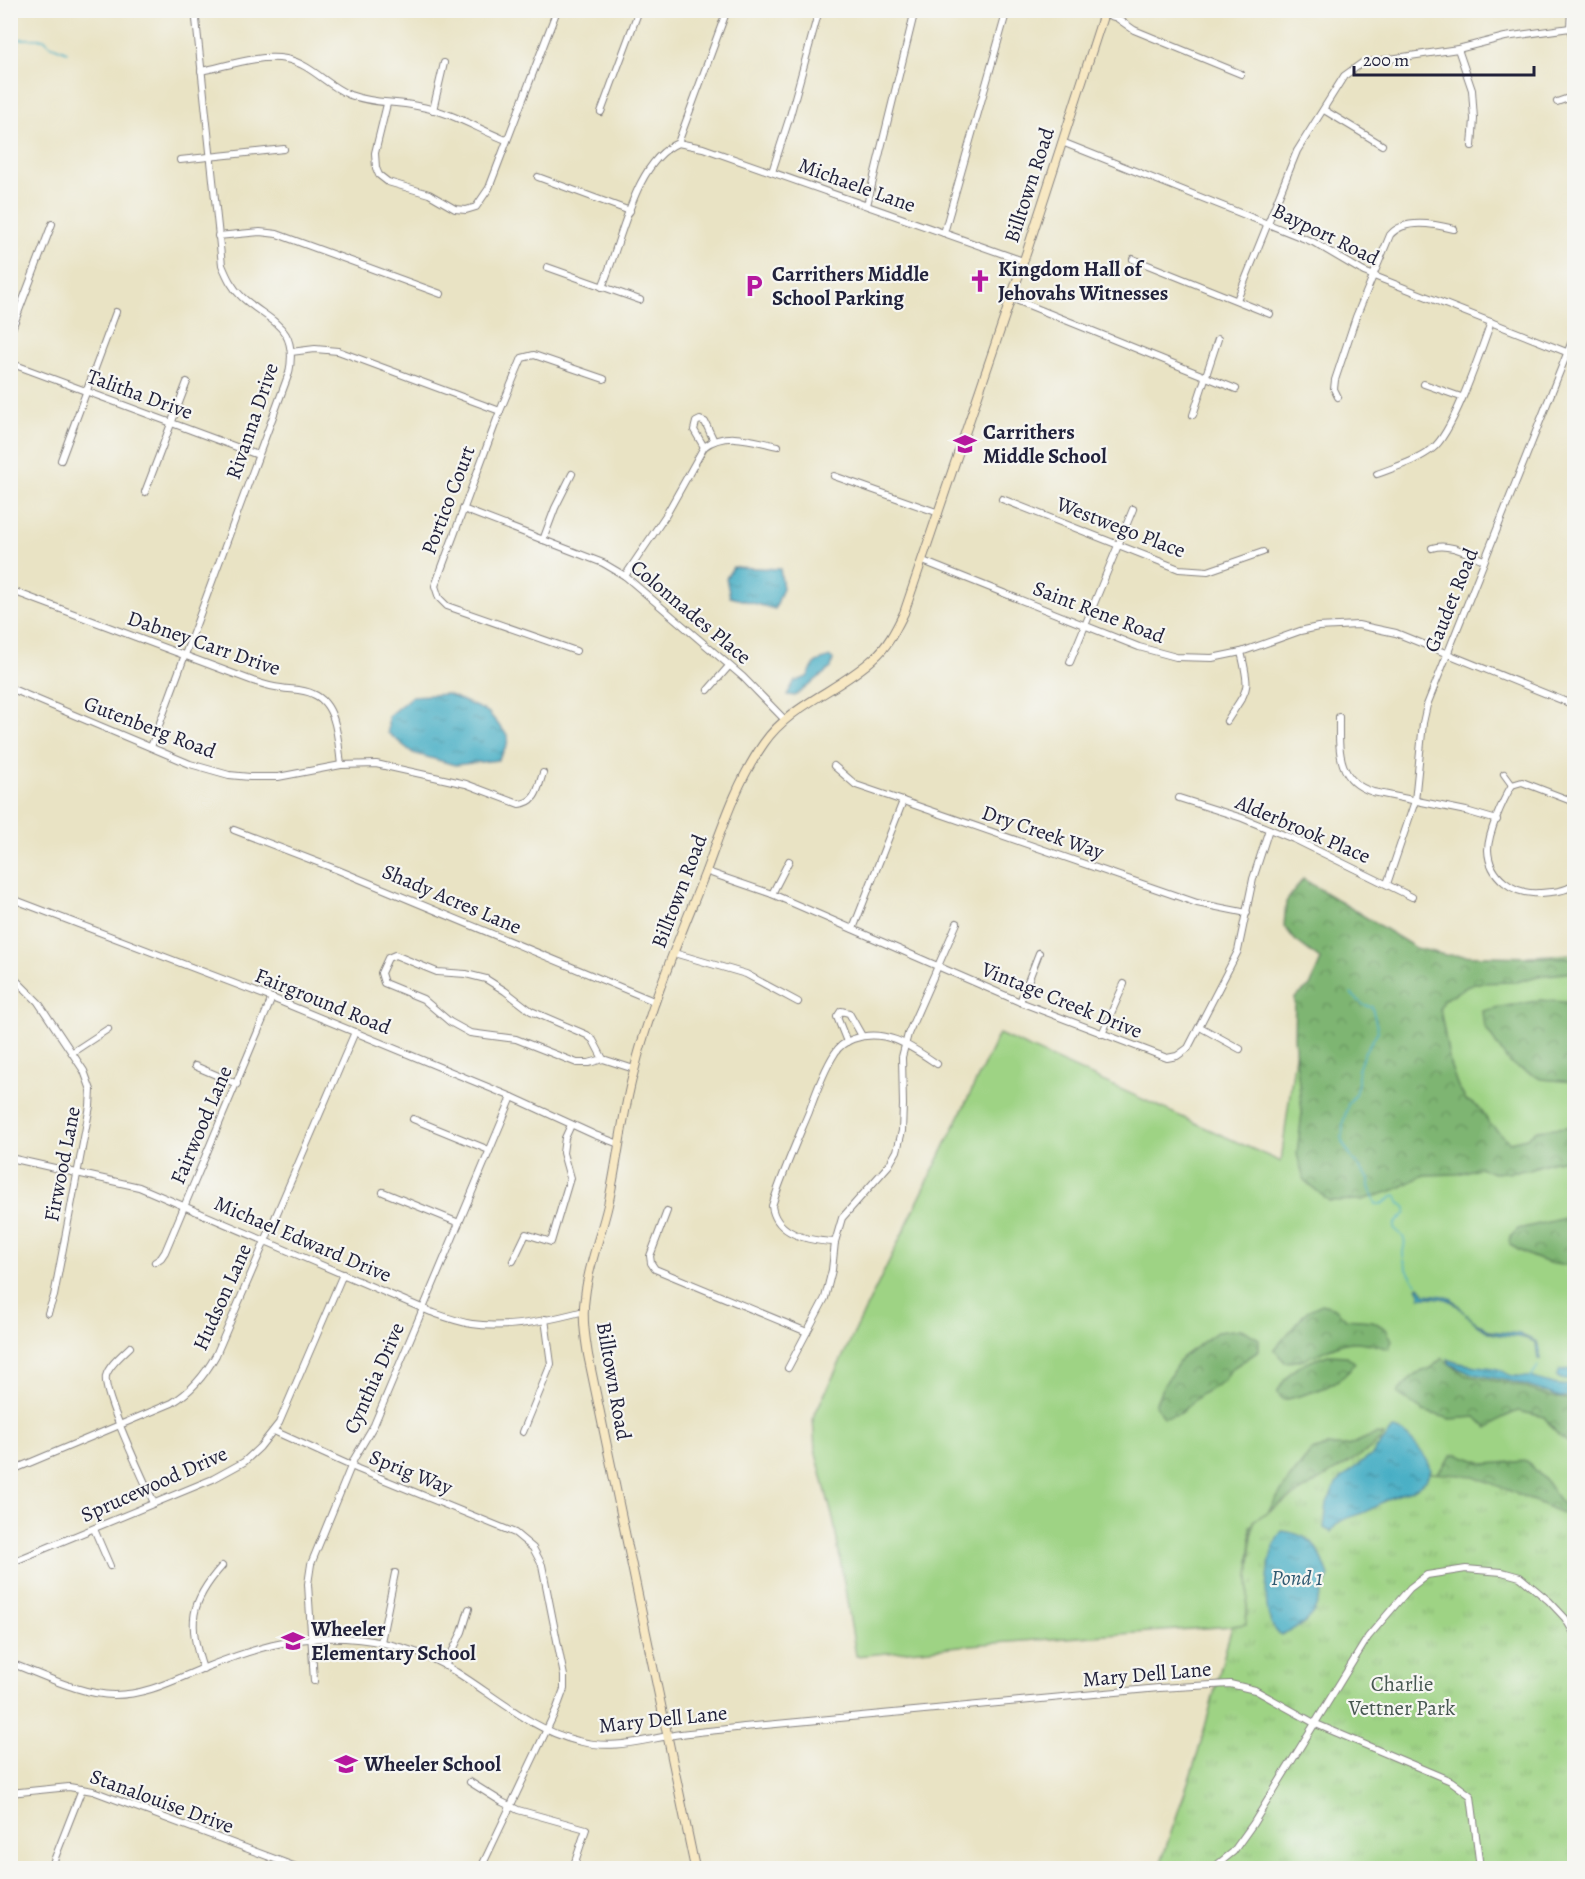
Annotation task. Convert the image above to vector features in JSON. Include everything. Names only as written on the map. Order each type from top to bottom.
[{"type":"main road","name":"Billtown Road","points":[[695,1869],[588,1356],[584,1311],[586,1288],[608,1207],[634,1069],[674,953],[746,772],[766,740],[785,720],[860,670],[879,654],[904,613],[1011,298],[1104,12]]},
{"type":"street","name":"Rivanna Drive","points":[[151,747],[289,373],[291,352],[285,334],[276,322],[241,296],[230,282],[222,265],[195,10]]},
{"type":"street","points":[[387,104],[375,153],[375,168],[379,175],[387,182],[429,194],[455,208],[466,210],[476,207],[489,188],[557,10]]},
{"type":"street","points":[[601,112],[639,10]]},
{"type":"street","points":[[602,287],[643,176],[650,165],[669,147],[678,143],[727,10]]},
{"type":"street","points":[[772,172],[819,10]]},
{"type":"street","points":[[867,205],[915,10]]},
{"type":"street","points":[[944,232],[1007,10]]},
{"type":"street","points":[[1571,10],[1570,28],[1575,43]]},
{"type":"street","points":[[1104,12],[1134,30],[1242,74]]},
{"type":"street","points":[[1238,300],[1297,151],[1344,76],[1362,63],[1458,49],[1505,37],[1570,28]]},
{"type":"street","points":[[1458,49],[1472,90],[1474,119],[1472,146]]},
{"type":"street","points":[[201,71],[266,59],[286,59],[307,68],[347,94],[365,100],[417,106],[452,115],[506,140]]},
{"type":"street","points":[[433,110],[444,63]]},
{"type":"street","points":[[1557,102],[1575,96]]},
{"type":"street","points":[[1324,110],[1382,145]]},
{"type":"street","name":"Bayport Road","points":[[1062,142],[1268,223],[1320,245],[1354,267],[1571,354]]},
{"type":"street","name":"Michaele Lane","points":[[678,143],[703,148],[1023,261]]},
{"type":"street","points":[[180,160],[284,150]]},
{"type":"street","points":[[538,177],[630,210]]},
{"type":"street","points":[[10,334],[52,224]]},
{"type":"street","points":[[1338,398],[1334,389],[1335,380],[1356,317],[1390,235],[1398,227],[1412,224],[1454,229]]},
{"type":"street","points":[[218,236],[260,232],[289,237],[441,294]]},
{"type":"street","points":[[1133,259],[1270,314]]},
{"type":"street","points":[[547,267],[640,300]]},
{"type":"street","points":[[1011,298],[1236,390]]},
{"type":"street","points":[[61,460],[116,312]]},
{"type":"street","points":[[1377,474],[1423,455],[1436,446],[1447,433],[1491,322]]},
{"type":"street","name":"Gaudet Road","points":[[1387,884],[1415,801],[1424,715],[1484,560],[1571,354],[1575,336]]},
{"type":"street","points":[[1193,415],[1218,339]]},
{"type":"street","points":[[291,352],[315,349],[338,351],[500,411]]},
{"type":"street","name":"Portico Court","points":[[576,651],[447,606],[439,598],[435,586],[520,362],[526,356],[534,355],[604,379]]},
{"type":"street","name":"Talitha Drive","points":[[10,363],[258,455]]},
{"type":"street","points":[[145,492],[187,382]]},
{"type":"street","points":[[1424,384],[1461,397]]},
{"type":"street","points":[[704,447],[694,430],[696,422],[700,420],[705,422],[714,441]]},
{"type":"street","points":[[625,576],[655,532],[704,447],[714,441],[730,437],[778,446]]},
{"type":"street","points":[[543,540],[555,508],[572,474]]},
{"type":"street","points":[[834,476],[939,513]]},
{"type":"street","name":"Westwego Place","points":[[1002,499],[1118,546],[1190,571],[1219,568],[1263,552]]},
{"type":"street","name":"Colonnades Place","points":[[463,509],[603,564],[625,576],[729,666],[785,720]]},
{"type":"street","points":[[1070,662],[1133,509]]},
{"type":"street","points":[[1432,548],[1450,547],[1484,560]]},
{"type":"street","name":"Saint Rene Road","points":[[923,561],[1139,647],[1176,657],[1212,658],[1241,652],[1309,629],[1358,625],[1395,633],[1575,705]]},
{"type":"street","name":"Dabney Carr Drive","points":[[10,590],[253,681],[315,694],[326,704],[332,715],[341,765]]},
{"type":"street","points":[[1227,721],[1247,689],[1248,679],[1241,652]]},
{"type":"street","points":[[708,690],[729,666]]},
{"type":"street","name":"Gutenberg Road","points":[[10,688],[202,768],[229,775],[278,777],[341,765],[376,764],[466,784],[519,804],[527,804],[533,800],[543,773]]},
{"type":"street","points":[[1339,717],[1340,755],[1349,776],[1366,790],[1466,811],[1497,820]]},
{"type":"street","name":"Dry Creek Way","points":[[834,766],[856,785],[1197,903],[1247,913]]},
{"type":"street","points":[[1504,774],[1512,785]]},
{"type":"street","points":[[1575,802],[1522,782],[1512,785],[1490,837],[1488,853],[1494,869],[1506,884],[1519,892],[1533,894],[1564,890],[1575,885]]},
{"type":"street","name":"Alderbrook Place","points":[[1179,798],[1269,829],[1412,897]]},
{"type":"street","points":[[853,929],[903,801]]},
{"type":"street","name":"Vintage Creek Drive","points":[[705,872],[772,894],[1020,1002],[1167,1058],[1185,1051],[1238,953],[1253,879],[1269,829]]},
{"type":"street","name":"Shady Acres Lane","points":[[234,830],[338,870],[656,1002]]},
{"type":"street","points":[[772,894],[789,861]]},
{"type":"street","points":[[10,915],[13,899]]},
{"type":"street","name":"Fairground Road","points":[[13,899],[272,998],[620,1144]]},
{"type":"street","points":[[788,1368],[825,1298],[832,1270],[835,1242],[842,1218],[889,1165],[897,1151],[902,1131],[902,1057],[957,923]]},
{"type":"street","points":[[674,953],[746,974],[798,1002]]},
{"type":"street","points":[[1020,1002],[1040,953]]},
{"type":"street","points":[[603,1059],[588,1035],[531,1011],[506,991],[486,979],[466,974],[437,972],[395,955],[388,958],[381,973],[384,983],[423,999],[450,1022],[470,1033],[516,1039],[577,1063],[589,1063],[603,1059],[634,1069]]},
{"type":"street","name":"Firwood Lane","points":[[10,974],[38,1002],[73,1052],[88,1079],[91,1090],[90,1106],[54,1296],[48,1312]]},
{"type":"street","points":[[1102,1034],[1124,984]]},
{"type":"street","name":"Fairwood Lane","points":[[155,1262],[164,1254],[272,998]]},
{"type":"street","points":[[847,1042],[837,1017],[841,1011],[849,1013],[862,1036]]},
{"type":"street","points":[[1200,1027],[1240,1049]]},
{"type":"street","points":[[73,1052],[108,1029]]},
{"type":"street","name":"Hudson Lane","points":[[10,1471],[172,1403],[194,1387],[203,1376],[216,1355],[355,1032]]},
{"type":"street","points":[[835,1242],[788,1232],[775,1220],[772,1206],[819,1086],[835,1053],[847,1042],[862,1036],[886,1036],[906,1043],[938,1064]]},
{"type":"street","points":[[195,1066],[237,1084]]},
{"type":"street","name":"Cynthia Drive","points":[[314,1681],[308,1584],[311,1564],[351,1466],[374,1425],[512,1097]]},
{"type":"street","points":[[412,1119],[489,1150]]},
{"type":"street","points":[[513,1261],[526,1234],[551,1242],[570,1178],[563,1153],[565,1138],[571,1125]]},
{"type":"street","name":"Michael Edward Drive","points":[[10,1158],[139,1187],[461,1322],[481,1325],[545,1319],[584,1311]]},
{"type":"street","points":[[383,1192],[459,1223]]},
{"type":"street","points":[[667,1211],[650,1256],[655,1269],[807,1332]]},
{"type":"street","name":"Sprucewood Drive","points":[[10,1563],[213,1479],[244,1462],[279,1423],[343,1274]]},
{"type":"street","points":[[523,1432],[551,1364],[545,1319]]},
{"type":"street","points":[[130,1347],[112,1365],[106,1375],[106,1381],[108,1392],[154,1503]]},
{"type":"street","name":"Sprig Way","points":[[274,1431],[351,1466],[514,1533],[533,1548],[542,1566],[564,1676],[562,1695],[547,1730]]},
{"type":"street","points":[[94,1528],[110,1566]]},
{"type":"street","points":[[203,1668],[192,1632],[194,1616],[200,1598],[222,1566]]},
{"type":"street","points":[[1213,1869],[1233,1852],[1253,1824],[1316,1725],[1347,1669],[1368,1637],[1410,1588],[1427,1575],[1466,1569],[1502,1572],[1520,1577],[1549,1601],[1575,1633]]},
{"type":"street","points":[[381,1642],[395,1573]]},
{"type":"street","points":[[445,1666],[462,1632],[469,1609]]},
{"type":"street","name":"Mary Dell Lane","points":[[10,1663],[91,1692],[112,1695],[135,1694],[152,1690],[257,1648],[312,1638],[345,1638],[381,1642],[419,1654],[445,1666],[547,1730],[578,1741],[603,1745],[636,1743],[733,1728],[1230,1683],[1250,1688],[1316,1725]]},
{"type":"street","points":[[1316,1725],[1450,1781],[1471,1796],[1480,1869]]},
{"type":"street","points":[[481,1869],[547,1730]]},
{"type":"street","points":[[470,1782],[511,1806],[586,1830],[573,1869]]},
{"type":"street","name":"Stanalouise Drive","points":[[10,1793],[69,1787],[93,1791],[299,1869]]},
{"type":"street","points":[[51,1869],[82,1789]]},
{"type":"green space","points":[[1303,879],[1416,948],[1445,955],[1574,958],[1574,972],[1538,976],[1517,982],[1474,983],[1443,1000],[1440,1008],[1450,1064],[1458,1087],[1466,1100],[1480,1108],[1489,1123],[1509,1142],[1527,1138],[1537,1130],[1574,1126],[1574,1158],[1550,1162],[1527,1170],[1494,1173],[1478,1168],[1458,1174],[1424,1175],[1395,1190],[1362,1200],[1329,1201],[1304,1180],[1297,1154],[1302,1112],[1294,1038],[1295,998],[1310,986],[1321,960],[1295,940],[1284,926],[1286,902]]},
{"type":"green space","points":[[1574,954],[1574,1518],[1474,1476],[1430,1473],[1253,1521],[1246,1625],[982,1644],[856,1656],[834,1523],[815,1450],[813,1418],[999,1034],[1281,1162],[1303,993],[1530,956]]},
{"type":"green space","points":[[1540,1000],[1574,1003],[1574,1082],[1541,1079],[1509,1063],[1485,1027],[1483,1011]]},
{"type":"green space","points":[[1574,1216],[1574,1265],[1540,1260],[1510,1245],[1511,1236],[1518,1229]]},
{"type":"green space","points":[[1322,1304],[1335,1308],[1346,1319],[1373,1321],[1386,1329],[1392,1340],[1389,1349],[1354,1342],[1334,1347],[1308,1358],[1285,1362],[1274,1350],[1307,1311]]},
{"type":"green space","points":[[1241,1329],[1259,1339],[1259,1351],[1231,1369],[1224,1381],[1200,1395],[1179,1414],[1164,1417],[1155,1405],[1162,1388],[1182,1357],[1217,1332]]},
{"type":"green space","points":[[1328,1355],[1347,1356],[1355,1363],[1341,1378],[1324,1388],[1284,1400],[1277,1393],[1287,1377],[1297,1367]]},
{"type":"green space","points":[[1442,1358],[1465,1375],[1517,1385],[1552,1397],[1574,1400],[1574,1447],[1558,1435],[1544,1417],[1518,1411],[1502,1418],[1488,1429],[1476,1417],[1451,1419],[1423,1411],[1397,1393],[1415,1374],[1431,1368]]},
{"type":"green space","points":[[1375,1434],[1384,1435],[1376,1448],[1431,1481],[1452,1455],[1458,1454],[1486,1464],[1527,1461],[1546,1481],[1574,1518],[1252,1591],[1249,1560],[1250,1526],[1264,1518],[1288,1481],[1312,1451],[1327,1446],[1348,1446]]},
{"type":"green space","name":"Charlie Vettner Park","points":[[1378,1441],[1430,1473],[1474,1476],[1574,1518],[1574,1868],[1159,1868],[1198,1753],[1232,1626],[1246,1624],[1253,1521],[1371,1449]]},
{"type":"water","points":[[733,567],[780,569],[783,588],[775,609],[730,597],[726,578]]},
{"type":"water","points":[[830,657],[833,659],[831,668],[795,696],[787,695],[794,682],[807,677],[816,662]]},
{"type":"water","points":[[447,694],[488,712],[508,736],[507,746],[498,760],[455,765],[413,753],[388,733],[388,716],[412,696]]},
{"type":"water","points":[[1419,1286],[1425,1294],[1452,1299],[1466,1314],[1447,1299],[1420,1297],[1417,1287]]},
{"type":"water","points":[[1472,1320],[1490,1331],[1519,1334],[1537,1342],[1540,1360],[1536,1343],[1524,1338],[1493,1333]]},
{"type":"water","points":[[1448,1359],[1466,1365],[1498,1369],[1513,1376],[1531,1377],[1558,1385],[1574,1385],[1574,1396],[1560,1397],[1515,1382],[1469,1373],[1450,1364]]},
{"type":"water","points":[[1574,1369],[1574,1380],[1557,1377],[1560,1370]]},
{"type":"water","points":[[1393,1429],[1404,1434],[1422,1452],[1431,1470],[1428,1477],[1412,1490],[1340,1521],[1331,1532],[1324,1528],[1327,1503],[1336,1484],[1372,1455]]},
{"type":"water","name":"Pond 1","points":[[1282,1531],[1301,1536],[1314,1545],[1329,1576],[1313,1614],[1304,1624],[1281,1635],[1273,1628],[1269,1616],[1266,1585],[1272,1553]]},
{"type":"waterway","points":[[10,38],[44,39],[50,45],[67,52]]},
{"type":"waterway","points":[[1351,994],[1365,1006],[1372,1007],[1378,1031],[1364,1053],[1358,1070],[1355,1094],[1348,1104],[1343,1123],[1342,1142],[1369,1179],[1369,1187],[1376,1204],[1382,1204],[1396,1195],[1400,1204],[1406,1208],[1406,1213],[1394,1228],[1404,1239],[1404,1261],[1409,1274],[1417,1283]]},
{"type":"waterway","points":[[1531,1377],[1538,1366]]},
{"type":"place","name":"Kingdom Hall of Jehovahs Witnesses","points":[[980,281]]},
{"type":"place","name":"Carrithers Middle School Parking","points":[[754,286]]},
{"type":"place","name":"Carrithers Middle School","points":[[965,444]]},
{"type":"place","name":"Wheeler Elementary School","points":[[293,1641]]},
{"type":"place","name":"Wheeler School","points":[[346,1764]]}]
